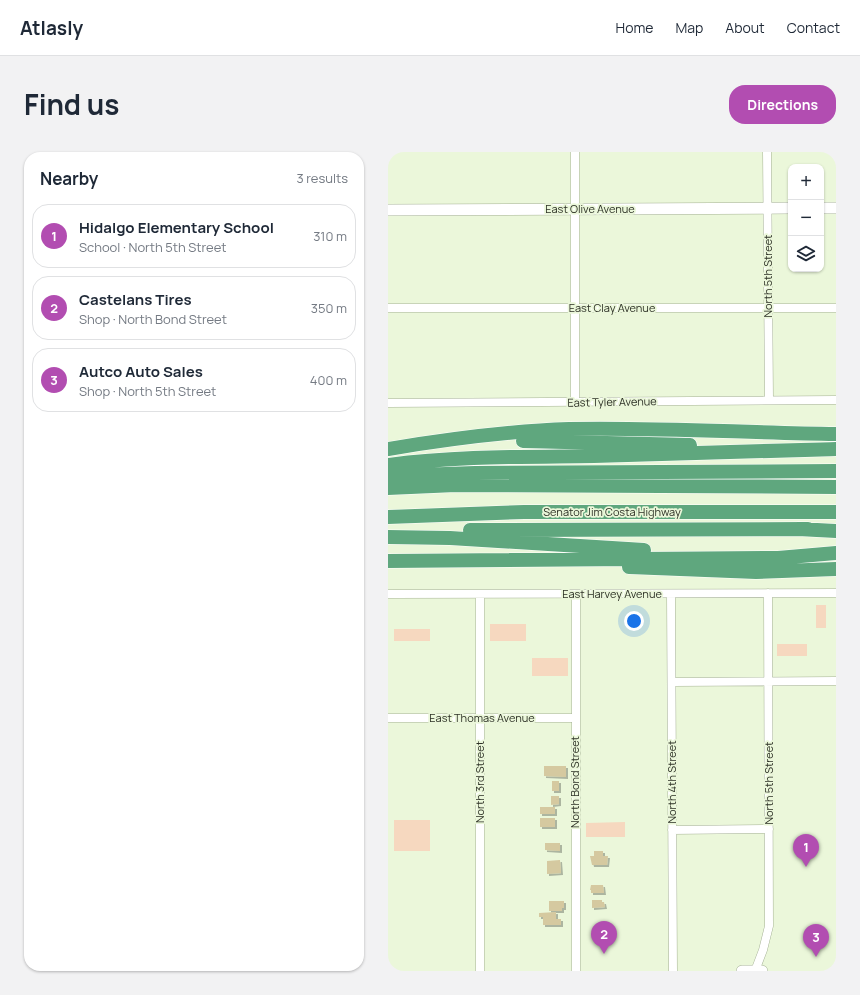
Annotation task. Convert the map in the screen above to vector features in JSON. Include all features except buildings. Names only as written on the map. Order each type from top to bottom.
[{"type":"highway","points":[[388,449],[485,436],[568,429],[635,429],[836,434]]},
{"type":"highway","points":[[388,454],[483,443],[529,441],[715,446],[796,450]]},
{"type":"highway","points":[[388,466],[447,459],[836,449]]},
{"type":"highway","points":[[388,476],[475,473],[836,471]]},
{"type":"highway","points":[[778,486],[836,481]]},
{"type":"highway","points":[[388,488],[456,485],[836,487]]},
{"type":"highway","name":"Senator Jim Costa Highway","points":[[388,517],[524,512],[836,512]]},
{"type":"highway","points":[[592,512],[836,531]]},
{"type":"highway","points":[[388,532],[447,530],[808,529]]},
{"type":"highway","points":[[388,537],[450,538],[708,553],[834,553]]},
{"type":"highway","points":[[388,561],[778,558],[834,553]]},
{"type":"highway","points":[[491,561],[730,572],[781,572],[836,569]]},
{"type":"main road","name":"East Olive Avenue","points":[[388,210],[788,208]]},
{"type":"main road","points":[[824,208],[836,208]]},
{"type":"main road","points":[[742,971],[762,971]]},
{"type":"street","points":[[575,152],[575,402]]},
{"type":"street","name":"North 5th Street","points":[[767,152],[769,400]]},
{"type":"street","name":"East Clay Avenue","points":[[388,308],[836,308]]},
{"type":"street","name":"East Tyler Avenue","points":[[388,402],[836,400]]},
{"type":"street","name":"East Harvey Avenue","points":[[388,594],[836,593]]},
{"type":"street","name":"North 3rd Street","points":[[480,594],[480,971]]},
{"type":"street","name":"North Bond Street","points":[[576,594],[576,971]]},
{"type":"street","name":"North 4th Street","points":[[671,594],[673,971]]},
{"type":"street","name":"North 5th Street","points":[[755,971],[764,950],[769,926],[768,594]]},
{"type":"street","points":[[672,682],[836,681]]},
{"type":"street","name":"East Thomas Avenue","points":[[388,718],[575,718]]},
{"type":"street","points":[[672,830],[769,830]]},
{"type":"shaded area","points":[[816,605],[826,605],[826,628],[816,628]]},
{"type":"shaded area","points":[[490,624],[526,624],[526,641],[490,641]]},
{"type":"shaded area","points":[[394,629],[430,629],[430,641],[394,641]]},
{"type":"shaded area","points":[[777,644],[807,644],[807,656],[777,656]]},
{"type":"shaded area","points":[[532,658],[568,658],[568,676],[532,676]]},
{"type":"shaded area","points":[[394,820],[430,820],[430,851],[394,851]]},
{"type":"shaded area","points":[[625,822],[625,837],[586,837],[586,823]]},
{"type":"place","name":"Hidalgo Elementary School","points":[[806,867]]},
{"type":"place","name":"Castelans Tires","points":[[604,954]]},
{"type":"place","name":"Autco Auto Sales","points":[[816,957]]}]
